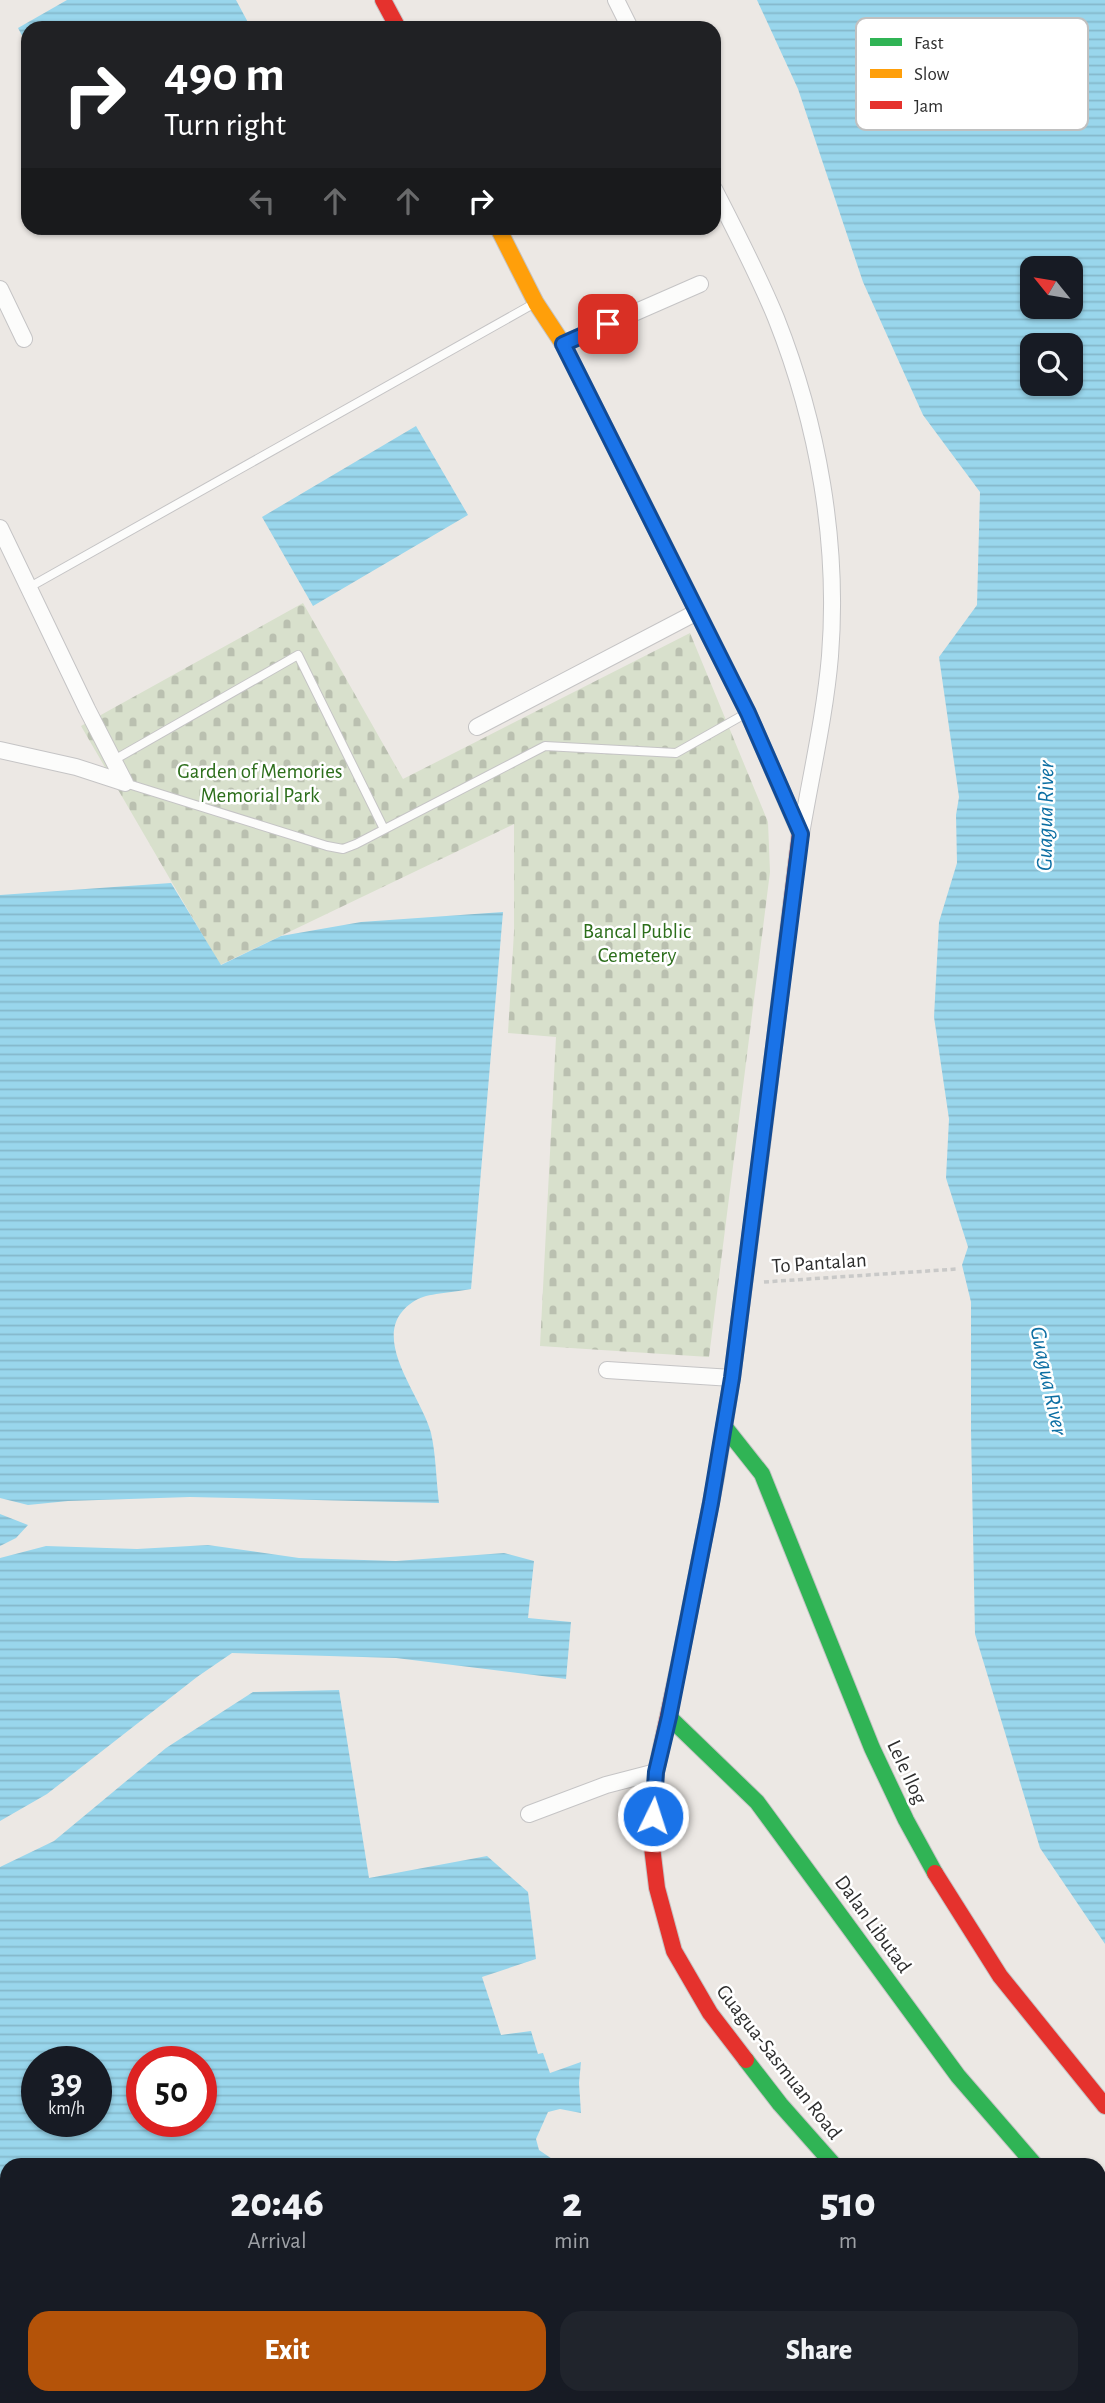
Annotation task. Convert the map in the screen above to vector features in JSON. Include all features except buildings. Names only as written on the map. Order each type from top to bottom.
[{"type":"main road","points":[[383,0],[394,21]]},
{"type":"main road","points":[[502,235],[536,303],[563,344],[748,713],[801,834]]},
{"type":"main road","name":"Guagua-Sasmuan Road","points":[[801,834],[732,1378],[669,1717],[656,1772],[652,1839],[657,1888],[674,1951],[710,2013],[780,2104],[828,2158]]},
{"type":"main road","name":"Lele Ilog","points":[[724,1426],[762,1474],[808,1595],[872,1748],[906,1820],[942,1886],[1000,1976],[1105,2106]]},
{"type":"main road","name":"Dalan Libutad","points":[[669,1717],[757,1802],[958,2076],[1029,2158]]},
{"type":"street","points":[[616,0],[626,21]]},
{"type":"street","points":[[721,202],[754,266],[777,320],[793,366],[825,496],[831,576],[830,654],[825,701],[801,834]]},
{"type":"street","points":[[563,344],[700,284]]},
{"type":"street","points":[[0,289],[24,339]]},
{"type":"street","points":[[0,528],[125,783]]},
{"type":"street","points":[[477,727],[697,612]]},
{"type":"street","points":[[0,750],[76,767],[125,783]]},
{"type":"street","points":[[607,1370],[732,1378]]},
{"type":"street","points":[[528,1814],[606,1785],[656,1772]]},
{"type":"lane","points":[[28,588],[536,303]]},
{"type":"lane","points":[[114,760],[298,655],[384,829]]},
{"type":"lane","points":[[125,783],[343,849],[545,746],[676,753],[748,713]]},
{"type":"path","name":"To Pantalan","points":[[745,1284],[957,1269]]},
{"type":"green space","points":[[303,603],[403,779],[690,633],[768,822],[770,872],[709,1357],[540,1346],[556,1037],[508,1033],[514,932],[514,824],[220,965],[81,726]]},
{"type":"water","points":[[67,0],[236,0],[247,21],[30,21]]},
{"type":"water","name":"Guagua River","points":[[757,0],[1105,0],[1105,1944],[1040,1848],[975,1634],[971,1302],[962,1265],[968,1247],[946,1178],[949,1119],[934,1017],[939,922],[957,863],[956,815],[959,797],[939,657],[977,605],[980,492],[923,415],[863,282],[798,89]]},
{"type":"water","points":[[416,426],[468,515],[313,606],[262,517]]},
{"type":"water","points":[[171,883],[221,965],[281,936],[361,922],[503,912],[471,1289],[418,1299],[402,1312],[395,1327],[394,1344],[399,1363],[431,1433],[439,1503],[190,1497],[28,1505],[0,1498],[0,895]]},
{"type":"water","points":[[0,1514],[28,1525],[16,1538],[0,1546]]},
{"type":"water","points":[[208,1545],[299,1558],[396,1561],[504,1553],[534,1561],[528,1618],[571,1622],[566,1679],[396,1658],[232,1653],[197,1677],[47,1794],[0,1821],[0,1558],[46,1546],[137,1549]]},
{"type":"water","points":[[339,1690],[369,1878],[487,1856],[528,1892],[536,1959],[482,1977],[501,2035],[531,2031],[538,2054],[543,2053],[550,2073],[581,2062],[581,2113],[560,2109],[548,2112],[536,2139],[539,2150],[551,2158],[0,2158],[0,1867],[54,1841],[166,1748],[253,1692]]},
{"type":"traffic: fast","points":[[631,479],[748,713],[800,833]]},
{"type":"traffic: fast","points":[[724,1426],[762,1474],[872,1748],[935,1873]]},
{"type":"traffic: fast","points":[[669,1717],[757,1802],[958,2076],[1029,2158]]},
{"type":"traffic: fast","points":[[746,2060],[828,2158]]},
{"type":"traffic: slow","points":[[502,235],[536,303],[563,344],[631,479]]},
{"type":"traffic: slow","points":[[680,1660],[716,1477],[732,1378],[763,1137]]},
{"type":"traffic: jam","points":[[383,0],[394,21]]},
{"type":"traffic: jam","points":[[763,1137],[800,833]]},
{"type":"traffic: jam","points":[[680,1660],[656,1772],[651,1839],[657,1888],[674,1951],[710,2013],[746,2060]]},
{"type":"traffic: jam","points":[[935,1873],[1000,1976],[1105,2106]]},
{"type":"route","points":[[608,324],[563,344],[748,713],[801,834],[732,1378],[711,1503],[656,1772],[653,1816]]},
{"type":"park label","name":"Garden of Memories Memorial Park","points":[[260,783]]},
{"type":"park label","name":"Bancal Public Cemetery","points":[[637,943]]}]
